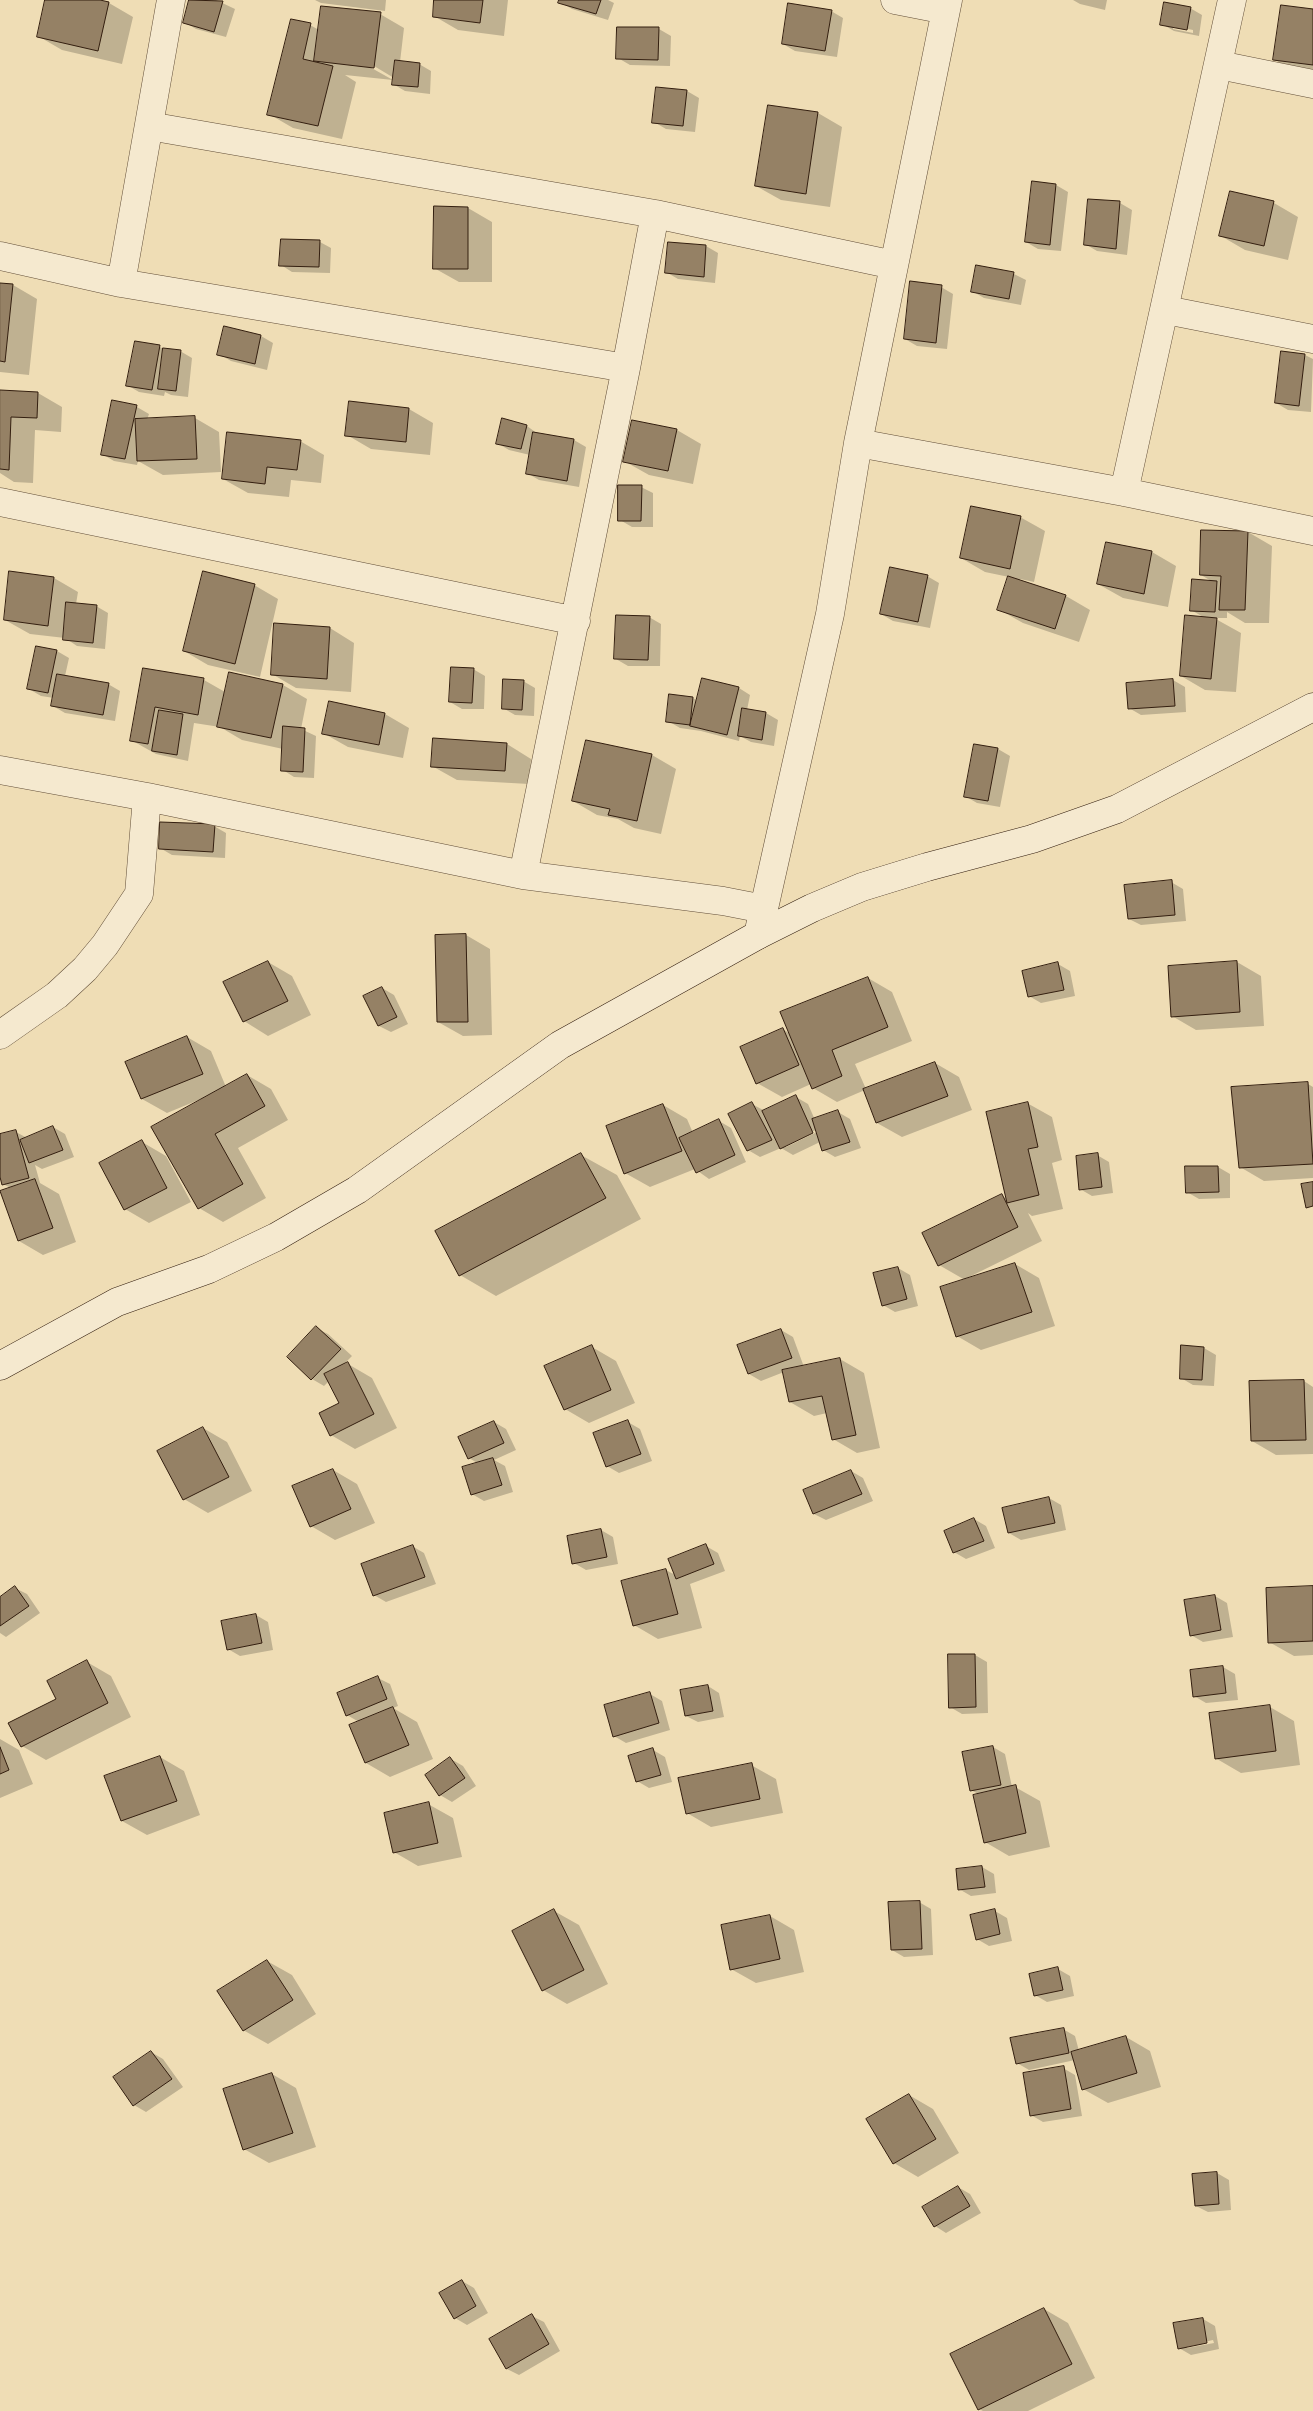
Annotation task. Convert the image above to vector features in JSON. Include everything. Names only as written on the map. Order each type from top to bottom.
[{"type":"street","points":[[121,283],[170,0]]},
{"type":"street","points":[[761,922],[830,614],[858,443],[947,5],[895,0]]},
{"type":"street","points":[[1124,492],[1166,310],[1232,0]]},
{"type":"street","points":[[1219,65],[1313,84]]},
{"type":"street","points":[[149,126],[655,214],[894,265]]},
{"type":"street","points":[[523,875],[576,621],[655,214]]},
{"type":"street","points":[[0,256],[121,283],[626,368]]},
{"type":"street","points":[[1166,310],[1313,339]]},
{"type":"street","points":[[858,443],[1124,492],[1313,531]]},
{"type":"street","points":[[0,502],[576,621]]},
{"type":"street","points":[[0,1366],[117,1302],[209,1269],[276,1237],[357,1190],[560,1045],[761,922],[812,908],[862,887],[927,867],[1032,839],[1117,809],[1313,707]]},
{"type":"street","points":[[0,770],[147,797],[523,875],[723,901],[761,922]]},
{"type":"street","points":[[0,1035],[57,995],[85,969],[105,945],[139,894],[147,797]]},
{"type":"building","points":[[45,0],[100,0],[109,2],[98,51],[37,37]]},
{"type":"building","points":[[189,0],[223,1],[214,32],[183,23]]},
{"type":"building","points":[[434,0],[483,0],[480,23],[433,17]]},
{"type":"building","points":[[559,0],[601,0],[596,14],[558,3]]},
{"type":"building","points":[[1164,2],[1191,7],[1187,30],[1160,25]]},
{"type":"building","points":[[788,3],[832,10],[825,51],[782,44]]},
{"type":"building","points":[[1281,5],[1313,9],[1313,65],[1273,60]]},
{"type":"building","points":[[321,6],[381,12],[374,68],[314,61]]},
{"type":"building","points":[[291,19],[311,23],[303,59],[333,66],[318,126],[267,115]]},
{"type":"building","points":[[617,27],[659,27],[658,60],[616,59]]},
{"type":"building","points":[[395,60],[420,63],[418,87],[392,85]]},
{"type":"building","points":[[656,87],[687,90],[683,126],[652,123]]},
{"type":"building","points":[[768,105],[818,112],[806,194],[755,186]]},
{"type":"building","points":[[1032,181],[1056,184],[1050,245],[1025,242]]},
{"type":"building","points":[[1230,191],[1274,201],[1264,246],[1219,236]]},
{"type":"building","points":[[1088,199],[1120,201],[1116,249],[1084,245]]},
{"type":"building","points":[[434,206],[468,207],[468,269],[433,269]]},
{"type":"building","points":[[281,239],[320,240],[319,267],[279,266]]},
{"type":"building","points":[[668,242],[706,245],[704,277],[665,273]]},
{"type":"building","points":[[976,265],[1014,272],[1009,299],[971,292]]},
{"type":"building","points":[[910,281],[942,285],[936,343],[904,339]]},
{"type":"building","points":[[0,283],[13,284],[5,362],[0,361]]},
{"type":"building","points":[[224,326],[261,335],[255,364],[217,355]]},
{"type":"building","points":[[135,341],[160,345],[152,390],[126,386]]},
{"type":"building","points":[[163,348],[181,350],[176,391],[158,389]]},
{"type":"building","points":[[1281,351],[1305,354],[1299,406],[1275,403]]},
{"type":"building","points":[[0,390],[38,392],[37,418],[11,417],[9,470],[0,469]]},
{"type":"building","points":[[112,400],[137,405],[125,459],[101,455]]},
{"type":"building","points":[[349,401],[409,408],[406,442],[345,436]]},
{"type":"building","points":[[195,416],[197,459],[137,461],[135,419]]},
{"type":"building","points":[[502,418],[527,425],[521,449],[496,444]]},
{"type":"building","points":[[632,420],[677,429],[668,471],[623,462]]},
{"type":"building","points":[[227,432],[301,440],[297,470],[267,467],[265,484],[222,479]]},
{"type":"building","points":[[533,432],[574,439],[567,481],[526,474]]},
{"type":"building","points":[[618,485],[642,485],[641,521],[618,521]]},
{"type":"building","points":[[971,506],[1021,516],[1010,569],[960,558]]},
{"type":"building","points":[[1201,530],[1248,531],[1245,610],[1219,610],[1221,576],[1200,575]]},
{"type":"building","points":[[1106,542],[1152,551],[1144,594],[1097,584]]},
{"type":"building","points":[[890,567],[928,575],[918,622],[880,614]]},
{"type":"building","points":[[9,571],[54,577],[48,626],[4,620]]},
{"type":"building","points":[[203,571],[255,584],[235,664],[183,651]]},
{"type":"building","points":[[1008,576],[1066,595],[1055,629],[997,610]]},
{"type":"building","points":[[1192,579],[1217,581],[1215,612],[1190,611]]},
{"type":"building","points":[[66,602],[97,605],[93,643],[63,640]]},
{"type":"building","points":[[616,615],[650,616],[648,660],[614,659]]},
{"type":"building","points":[[1185,615],[1217,618],[1211,679],[1180,676]]},
{"type":"building","points":[[274,623],[330,627],[327,679],[271,675]]},
{"type":"building","points":[[36,646],[57,650],[48,693],[27,689]]},
{"type":"building","points":[[451,667],[474,668],[472,703],[449,702]]},
{"type":"building","points":[[143,668],[204,678],[198,715],[155,707],[148,744],[130,741]]},
{"type":"building","points":[[229,672],[283,684],[271,738],[217,727]]},
{"type":"building","points":[[57,674],[109,683],[103,715],[51,706]]},
{"type":"building","points":[[702,678],[739,687],[727,735],[690,726]]},
{"type":"building","points":[[503,679],[524,680],[522,710],[502,709]]},
{"type":"building","points":[[1173,679],[1175,706],[1128,709],[1126,683]]},
{"type":"building","points":[[669,694],[693,697],[690,725],[666,722]]},
{"type":"building","points":[[329,701],[385,713],[379,745],[322,734]]},
{"type":"building","points":[[742,708],[766,712],[762,740],[738,736]]},
{"type":"building","points":[[159,710],[183,714],[177,755],[152,751]]},
{"type":"building","points":[[283,726],[305,728],[303,772],[281,771]]},
{"type":"building","points":[[433,738],[507,743],[505,771],[431,767]]},
{"type":"building","points":[[586,740],[652,754],[637,821],[608,815],[610,809],[572,801]]},
{"type":"building","points":[[974,744],[998,748],[988,801],[964,797]]},
{"type":"building","points":[[160,822],[215,824],[213,852],[159,849]]},
{"type":"building","points":[[1172,880],[1175,915],[1128,919],[1124,885]]},
{"type":"building","points":[[466,934],[468,1022],[437,1022],[435,935]]},
{"type":"building","points":[[268,961],[288,1001],[243,1022],[223,982]]},
{"type":"building","points":[[1237,961],[1240,1012],[1171,1017],[1168,966]]},
{"type":"building","points":[[1058,962],[1064,990],[1028,997],[1022,971]]},
{"type":"building","points":[[868,977],[888,1027],[832,1050],[842,1076],[812,1089],[780,1012]]},
{"type":"building","points":[[382,987],[397,1017],[378,1026],[363,996]]},
{"type":"building","points":[[783,1028],[799,1065],[756,1084],[740,1047]]},
{"type":"building","points":[[187,1036],[203,1074],[141,1099],[125,1062]]},
{"type":"building","points":[[935,1062],[948,1096],[876,1123],[863,1089]]},
{"type":"building","points":[[247,1074],[265,1106],[215,1134],[243,1184],[198,1209],[151,1127]]},
{"type":"building","points":[[1308,1082],[1313,1164],[1239,1168],[1231,1087]]},
{"type":"building","points":[[796,1095],[813,1133],[780,1149],[762,1111]]},
{"type":"building","points":[[752,1102],[772,1140],[747,1151],[728,1114]]},
{"type":"building","points":[[1028,1102],[1038,1147],[1028,1149],[1039,1195],[1007,1203],[986,1112]]},
{"type":"building","points":[[663,1104],[682,1151],[624,1174],[606,1126]]},
{"type":"building","points":[[838,1110],[850,1142],[822,1151],[812,1119]]},
{"type":"building","points":[[719,1119],[735,1155],[696,1173],[679,1138]]},
{"type":"building","points":[[53,1126],[63,1150],[29,1163],[20,1140]]},
{"type":"building","points":[[16,1130],[29,1178],[2,1185],[0,1177],[0,1134]]},
{"type":"building","points":[[142,1140],[167,1188],[124,1210],[99,1163]]},
{"type":"building","points":[[581,1153],[606,1198],[459,1276],[435,1231]]},
{"type":"building","points":[[1098,1153],[1102,1187],[1079,1190],[1076,1156]]},
{"type":"building","points":[[1185,1166],[1218,1166],[1219,1192],[1186,1193]]},
{"type":"building","points":[[35,1179],[53,1228],[18,1241],[0,1191]]},
{"type":"building","points":[[1313,1182],[1313,1206],[1306,1208],[1301,1184]]},
{"type":"building","points":[[1002,1194],[1018,1227],[938,1266],[922,1233]]},
{"type":"building","points":[[1015,1263],[1032,1312],[956,1337],[940,1287]]},
{"type":"building","points":[[898,1267],[907,1299],[882,1306],[873,1273]]},
{"type":"building","points":[[316,1326],[341,1349],[311,1380],[287,1357]]},
{"type":"building","points":[[781,1329],[792,1358],[748,1374],[737,1345]]},
{"type":"building","points":[[592,1345],[611,1390],[564,1410],[544,1366]]},
{"type":"building","points":[[1181,1345],[1204,1347],[1202,1380],[1180,1379]]},
{"type":"building","points":[[840,1358],[856,1435],[832,1440],[822,1396],[789,1402],[782,1370]]},
{"type":"building","points":[[348,1362],[374,1414],[330,1436],[319,1413],[339,1403],[324,1374]]},
{"type":"building","points":[[1304,1380],[1306,1440],[1251,1441],[1249,1381]]},
{"type":"building","points":[[628,1420],[641,1454],[606,1467],[593,1433]]},
{"type":"building","points":[[494,1421],[504,1443],[468,1459],[458,1437]]},
{"type":"building","points":[[203,1427],[229,1477],[183,1500],[157,1451]]},
{"type":"building","points":[[493,1458],[502,1485],[471,1495],[462,1467]]},
{"type":"building","points":[[333,1469],[351,1509],[310,1527],[292,1486]]},
{"type":"building","points":[[851,1470],[862,1494],[813,1514],[803,1490]]},
{"type":"building","points":[[1049,1497],[1055,1523],[1008,1533],[1002,1508]]},
{"type":"building","points":[[974,1518],[984,1541],[953,1553],[944,1531]]},
{"type":"building","points":[[601,1529],[607,1557],[572,1564],[567,1536]]},
{"type":"building","points":[[706,1544],[714,1564],[676,1579],[668,1559]]},
{"type":"building","points":[[413,1545],[425,1577],[373,1596],[361,1564]]},
{"type":"building","points":[[666,1569],[678,1614],[633,1626],[621,1581]]},
{"type":"building","points":[[15,1586],[29,1606],[0,1626],[0,1597]]},
{"type":"building","points":[[1313,1586],[1313,1641],[1268,1643],[1266,1588]]},
{"type":"building","points":[[1215,1595],[1221,1630],[1190,1636],[1184,1600]]},
{"type":"building","points":[[256,1614],[262,1643],[227,1650],[221,1621]]},
{"type":"building","points":[[948,1654],[975,1654],[976,1707],[949,1708]]},
{"type":"building","points":[[87,1660],[108,1703],[21,1747],[8,1723],[56,1699],[47,1681]]},
{"type":"building","points":[[1223,1666],[1226,1693],[1193,1697],[1190,1670]]},
{"type":"building","points":[[378,1676],[387,1699],[346,1716],[337,1693]]},
{"type":"building","points":[[708,1685],[713,1711],[685,1716],[680,1690]]},
{"type":"building","points":[[650,1692],[659,1723],[613,1737],[604,1705]]},
{"type":"building","points":[[1270,1705],[1276,1751],[1215,1759],[1209,1713]]},
{"type":"building","points":[[393,1707],[409,1745],[365,1763],[349,1725]]},
{"type":"building","points":[[993,1746],[1001,1785],[970,1791],[962,1752]]},
{"type":"building","points":[[0,1747],[9,1770],[0,1774]]},
{"type":"building","points":[[653,1748],[661,1775],[636,1782],[628,1756]]},
{"type":"building","points":[[160,1756],[177,1801],[121,1821],[104,1776]]},
{"type":"building","points":[[450,1757],[465,1778],[439,1796],[425,1775]]},
{"type":"building","points":[[752,1763],[760,1799],[686,1814],[678,1778]]},
{"type":"building","points":[[1016,1785],[1026,1833],[984,1843],[973,1795]]},
{"type":"building","points":[[429,1802],[438,1843],[393,1853],[384,1813]]},
{"type":"building","points":[[982,1866],[985,1887],[958,1890],[956,1869]]},
{"type":"building","points":[[920,1901],[922,1949],[891,1950],[888,1902]]},
{"type":"building","points":[[554,1909],[584,1970],[542,1991],[512,1931]]},
{"type":"building","points":[[995,1909],[1000,1934],[976,1940],[970,1915]]},
{"type":"building","points":[[770,1915],[780,1959],[730,1970],[721,1925]]},
{"type":"building","points":[[267,1960],[293,2000],[243,2031],[217,1991]]},
{"type":"building","points":[[1058,1967],[1063,1990],[1034,1996],[1029,1974]]},
{"type":"building","points":[[1064,2028],[1069,2053],[1016,2064],[1010,2038]]},
{"type":"building","points":[[1126,2036],[1137,2073],[1082,2090],[1071,2052]]},
{"type":"building","points":[[151,2051],[172,2079],[133,2106],[113,2077]]},
{"type":"building","points":[[1064,2066],[1071,2109],[1030,2116],[1023,2073]]},
{"type":"building","points":[[272,2073],[293,2133],[243,2150],[223,2089]]},
{"type":"building","points":[[909,2094],[936,2139],[893,2164],[866,2119]]},
{"type":"building","points":[[1217,2172],[1219,2204],[1195,2206],[1192,2174]]},
{"type":"building","points":[[958,2186],[970,2206],[934,2227],[922,2207]]},
{"type":"building","points":[[462,2280],[476,2306],[454,2319],[439,2293]]},
{"type":"building","points":[[1044,2308],[1072,2364],[978,2410],[950,2354]]},
{"type":"building","points":[[532,2314],[549,2344],[506,2369],[489,2339]]},
{"type":"building","points":[[1203,2318],[1207,2343],[1178,2349],[1173,2323]]}]
